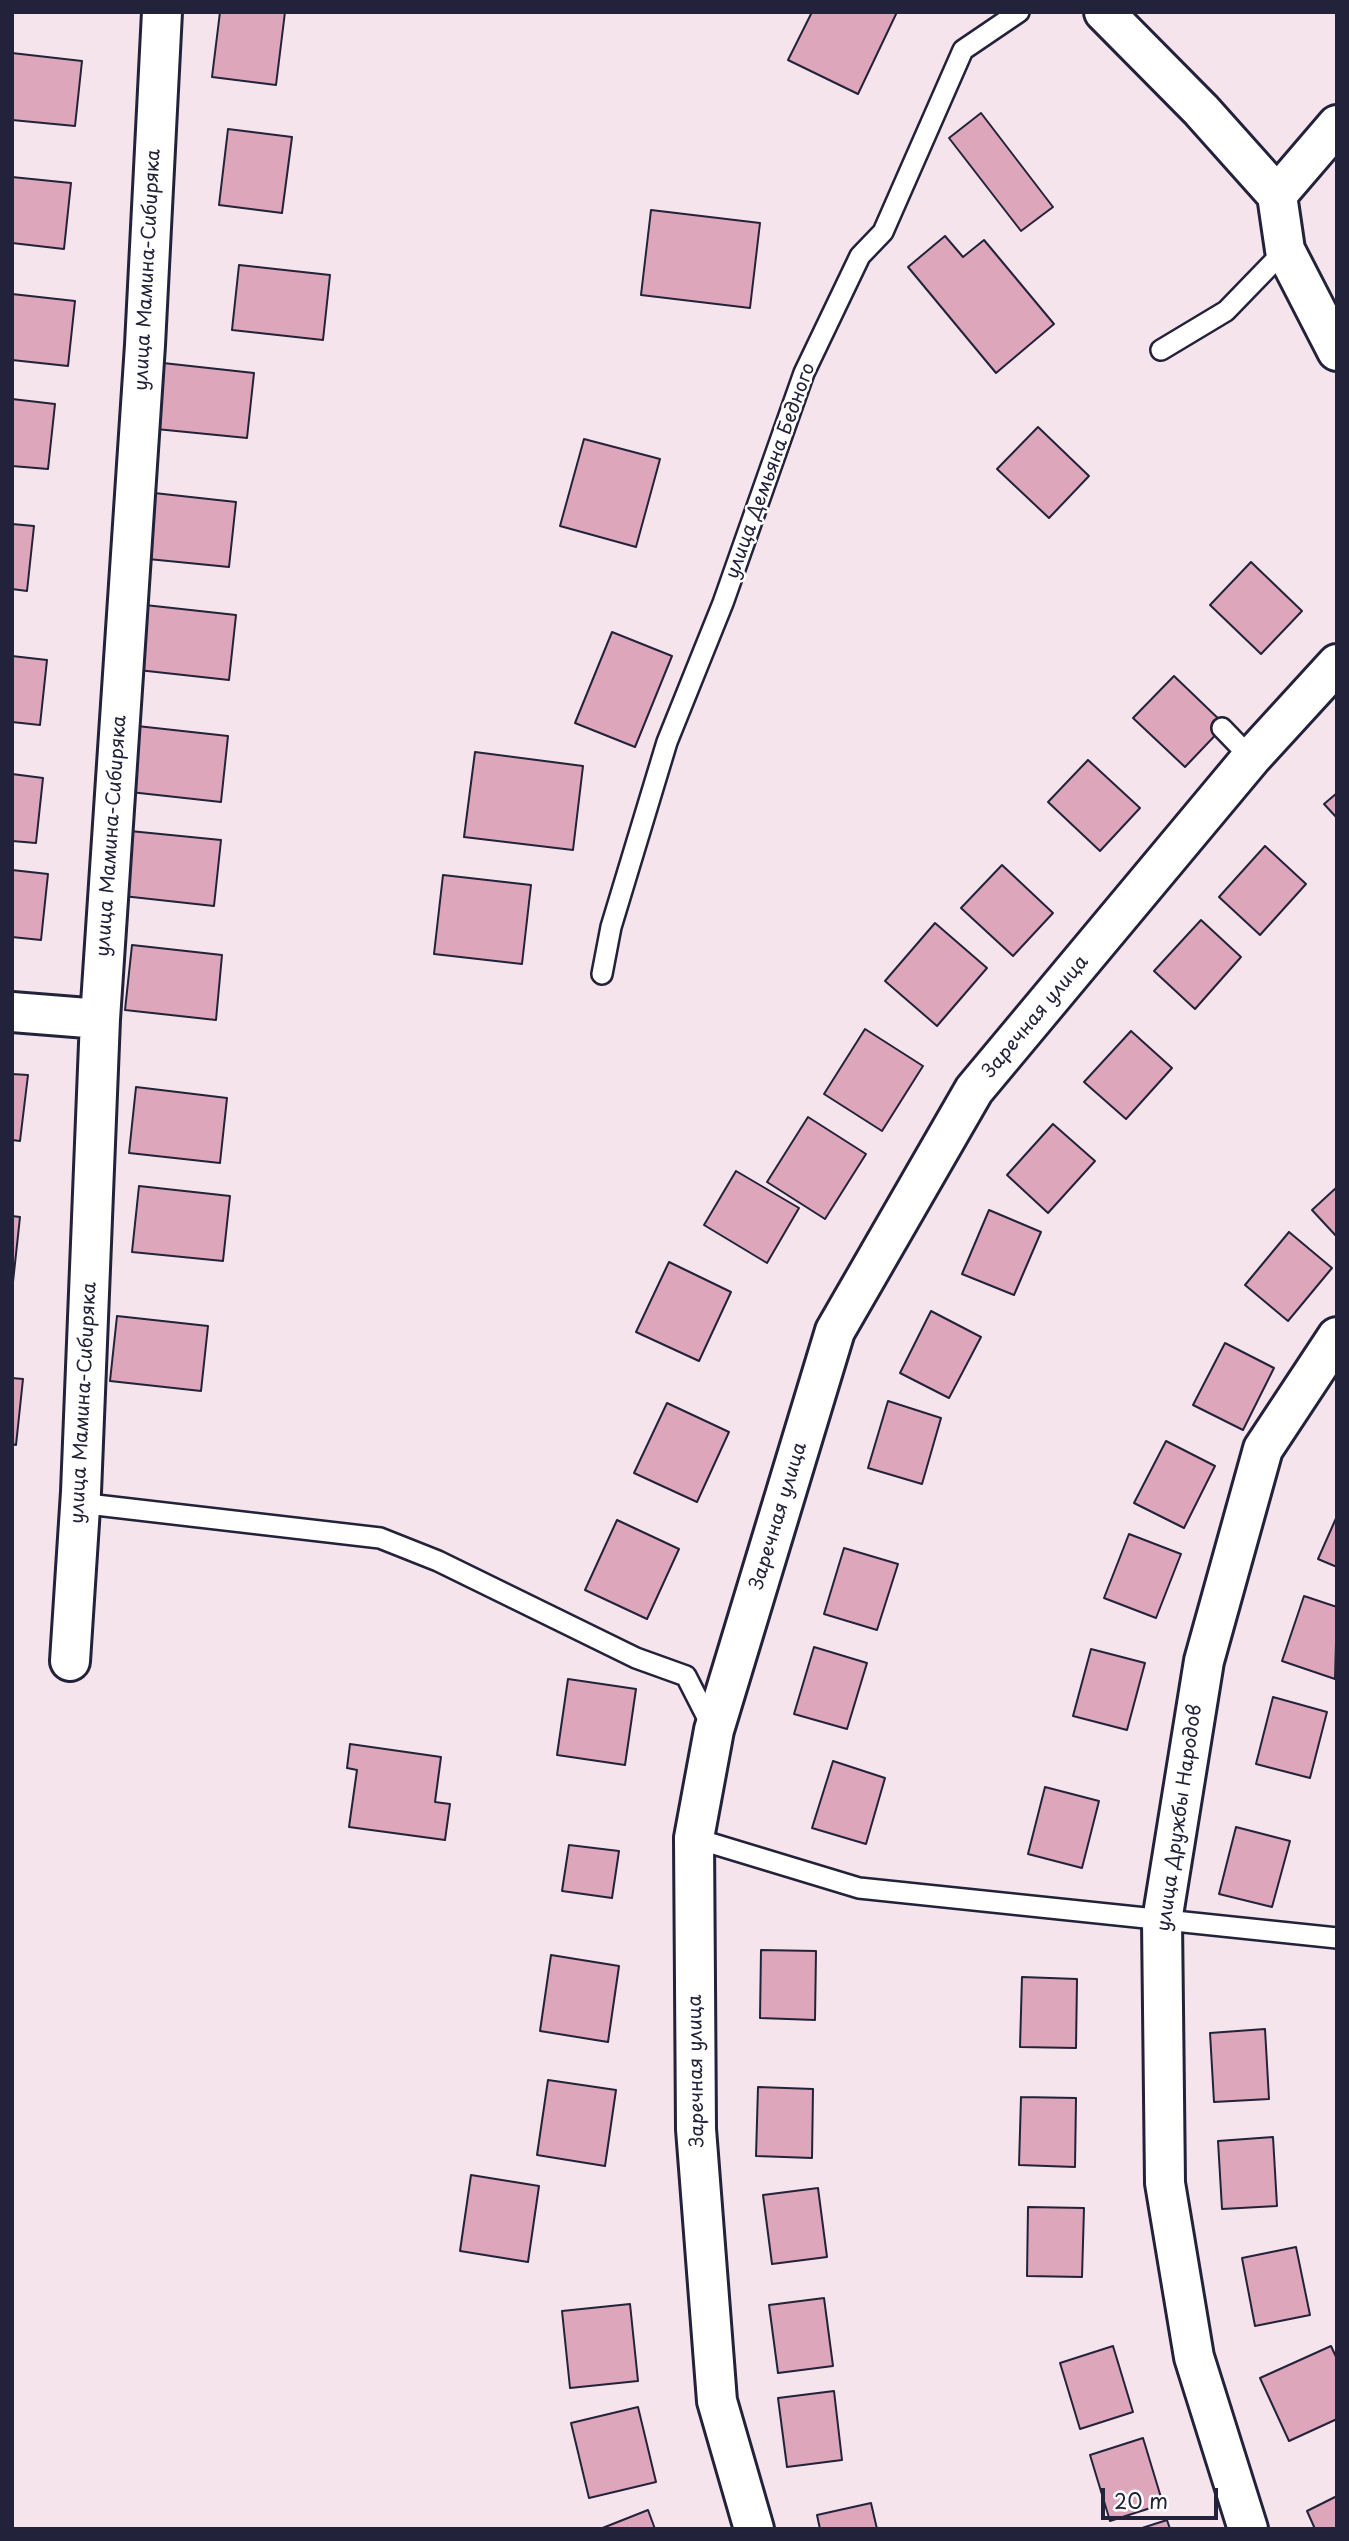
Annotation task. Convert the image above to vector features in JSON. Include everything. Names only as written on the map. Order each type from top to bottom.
[{"type":"street","name":"улица Мамина-Сибиряка","points":[[70,1661],[81,1492],[100,1019],[145,345],[162,12]]},
{"type":"street","points":[[1104,12],[1200,110],[1277,195],[1285,250],[1337,351]]},
{"type":"street","points":[[1277,195],[1337,125]]},
{"type":"street","name":"Заречная улица","points":[[754,2529],[717,2401],[696,2129],[694,1838],[714,1730],[835,1331],[974,1090],[1251,758],[1337,664]]},
{"type":"street","points":[[12,1012],[100,1019]]},
{"type":"street","name":"улица Дружбы Народов","points":[[1248,2529],[1194,2357],[1165,2183],[1162,1921],[1204,1661],[1263,1449],[1337,1337]]},
{"type":"lane","name":"улица Демьяна Бедного","points":[[602,974],[611,927],[667,742],[723,603],[804,373],[860,256],[883,232],[963,50],[1019,12]]},
{"type":"lane","points":[[1161,350],[1226,311],[1285,250]]},
{"type":"lane","points":[[1222,728],[1251,758]]},
{"type":"lane","points":[[81,1492],[96,1505],[380,1538],[438,1561],[636,1658],[686,1675],[714,1730]]},
{"type":"lane","points":[[694,1838],[859,1888],[1337,1938]]},
{"type":"building","points":[[220,12],[285,12],[276,85],[212,77]]},
{"type":"building","points":[[812,12],[897,12],[858,94],[788,60]]},
{"type":"building","points":[[12,53],[82,61],[75,126],[12,120]]},
{"type":"building","points":[[981,113],[1053,207],[1021,231],[949,138]]},
{"type":"building","points":[[228,129],[292,137],[282,213],[219,205]]},
{"type":"building","points":[[12,177],[71,183],[64,249],[12,243]]},
{"type":"building","points":[[651,210],[760,223],[750,308],[641,295]]},
{"type":"building","points":[[945,236],[963,257],[984,240],[1054,324],[996,373],[908,267]]},
{"type":"building","points":[[239,265],[330,275],[323,340],[232,330]]},
{"type":"building","points":[[12,294],[75,301],[68,366],[12,360]]},
{"type":"building","points":[[163,363],[254,373],[247,438],[156,429]]},
{"type":"building","points":[[12,399],[55,404],[48,469],[12,466]]},
{"type":"building","points":[[1038,427],[1089,476],[1049,518],[997,469]]},
{"type":"building","points":[[584,439],[660,459],[636,547],[560,526]]},
{"type":"building","points":[[145,492],[236,502],[229,567],[138,558]]},
{"type":"building","points":[[12,524],[34,526],[27,591],[12,589]]},
{"type":"building","points":[[1251,562],[1302,611],[1261,654],[1210,605]]},
{"type":"building","points":[[145,605],[236,615],[229,680],[138,670]]},
{"type":"building","points":[[612,632],[672,656],[635,747],[575,723]]},
{"type":"building","points":[[12,656],[47,660],[40,725],[12,722]]},
{"type":"building","points":[[1174,676],[1225,725],[1185,767],[1133,718]]},
{"type":"building","points":[[137,726],[228,736],[221,802],[130,792]]},
{"type":"building","points":[[475,752],[583,766],[573,850],[464,837]]},
{"type":"building","points":[[1088,760],[1140,808],[1100,851],[1048,802]]},
{"type":"building","points":[[12,774],[43,778],[36,843],[12,841]]},
{"type":"building","points":[[1337,793],[1337,818],[1324,804]]},
{"type":"building","points":[[130,831],[221,840],[214,906],[123,896]]},
{"type":"building","points":[[1265,846],[1306,884],[1260,935],[1219,897]]},
{"type":"building","points":[[1002,865],[1053,913],[1013,956],[961,908]]},
{"type":"building","points":[[12,870],[48,874],[41,940],[12,937]]},
{"type":"building","points":[[443,875],[531,885],[522,964],[434,954]]},
{"type":"building","points":[[1201,920],[1241,957],[1195,1009],[1154,971]]},
{"type":"building","points":[[935,923],[987,968],[937,1026],[885,981]]},
{"type":"building","points":[[132,945],[222,955],[216,1020],[125,1010]]},
{"type":"building","points":[[865,1029],[923,1066],[882,1131],[824,1094]]},
{"type":"building","points":[[1131,1031],[1172,1068],[1126,1119],[1084,1082]]},
{"type":"building","points":[[12,1074],[28,1075],[20,1141],[12,1140]]},
{"type":"building","points":[[136,1087],[227,1098],[220,1163],[129,1153]]},
{"type":"building","points":[[808,1117],[866,1154],[825,1219],[767,1182]]},
{"type":"building","points":[[1053,1124],[1095,1161],[1048,1213],[1007,1175]]},
{"type":"building","points":[[736,1171],[799,1208],[767,1263],[704,1225]]},
{"type":"building","points":[[139,1186],[230,1196],[223,1261],[132,1252]]},
{"type":"building","points":[[1337,1187],[1337,1237],[1312,1210]]},
{"type":"building","points":[[989,1210],[1041,1232],[1014,1295],[962,1274]]},
{"type":"building","points":[[12,1216],[20,1217],[13,1282],[12,1282]]},
{"type":"building","points":[[1289,1232],[1332,1268],[1288,1321],[1245,1285]]},
{"type":"building","points":[[669,1262],[731,1292],[699,1361],[636,1332]]},
{"type":"building","points":[[931,1311],[981,1337],[949,1398],[900,1373]]},
{"type":"building","points":[[117,1316],[208,1326],[201,1391],[110,1381]]},
{"type":"building","points":[[1225,1343],[1274,1368],[1243,1430],[1193,1405]]},
{"type":"building","points":[[12,1378],[23,1379],[16,1445],[12,1444]]},
{"type":"building","points":[[888,1401],[941,1418],[922,1484],[868,1468]]},
{"type":"building","points":[[667,1403],[729,1432],[697,1502],[634,1473]]},
{"type":"building","points":[[1166,1441],[1215,1466],[1184,1528],[1134,1503]]},
{"type":"building","points":[[1337,1516],[1337,1567],[1318,1559]]},
{"type":"building","points":[[617,1520],[679,1549],[647,1619],[585,1590]]},
{"type":"building","points":[[1129,1534],[1181,1554],[1156,1618],[1104,1598]]},
{"type":"building","points":[[844,1548],[898,1564],[877,1630],[824,1614]]},
{"type":"building","points":[[1304,1596],[1337,1607],[1335,1679],[1282,1661]]},
{"type":"building","points":[[814,1647],[867,1663],[847,1729],[794,1714]]},
{"type":"building","points":[[1091,1649],[1145,1663],[1127,1730],[1073,1716]]},
{"type":"building","points":[[568,1679],[636,1689],[625,1765],[557,1755]]},
{"type":"building","points":[[1273,1697],[1327,1712],[1310,1778],[1256,1764]]},
{"type":"building","points":[[350,1744],[441,1757],[435,1802],[450,1804],[445,1840],[349,1827],[357,1770],[347,1768]]},
{"type":"building","points":[[833,1761],[885,1778],[866,1844],[812,1828]]},
{"type":"building","points":[[1045,1787],[1099,1801],[1082,1868],[1028,1854]]},
{"type":"building","points":[[1236,1827],[1290,1841],[1272,1907],[1219,1894]]},
{"type":"building","points":[[569,1845],[619,1851],[612,1898],[562,1891]]},
{"type":"building","points":[[761,1950],[816,1951],[815,2020],[760,2018]]},
{"type":"building","points":[[551,1955],[619,1966],[608,2042],[540,2031]]},
{"type":"building","points":[[1022,1977],[1077,1979],[1076,2048],[1020,2047]]},
{"type":"building","points":[[1265,2029],[1269,2099],[1214,2102],[1210,2033]]},
{"type":"building","points":[[548,2080],[616,2090],[605,2166],[537,2155]]},
{"type":"building","points":[[758,2087],[813,2089],[812,2158],[756,2156]]},
{"type":"building","points":[[1021,2097],[1076,2098],[1075,2167],[1019,2165]]},
{"type":"building","points":[[1273,2137],[1277,2206],[1222,2209],[1218,2141]]},
{"type":"building","points":[[471,2175],[539,2186],[528,2262],[460,2251]]},
{"type":"building","points":[[818,2188],[827,2257],[772,2264],[763,2195]]},
{"type":"building","points":[[1028,2207],[1084,2208],[1082,2277],[1027,2276]]},
{"type":"building","points":[[1296,2247],[1310,2315],[1255,2326],[1242,2258]]},
{"type":"building","points":[[824,2298],[833,2366],[778,2373],[769,2305]]},
{"type":"building","points":[[630,2304],[638,2381],[570,2388],[562,2311]]},
{"type":"building","points":[[1113,2346],[1133,2412],[1080,2429],[1060,2363]]},
{"type":"building","points":[[1331,2346],[1337,2359],[1337,2419],[1289,2441],[1260,2378]]},
{"type":"building","points":[[834,2391],[842,2460],[787,2467],[778,2398]]},
{"type":"building","points":[[638,2407],[656,2482],[589,2498],[571,2423]]},
{"type":"building","points":[[1143,2438],[1163,2504],[1110,2521],[1090,2455]]},
{"type":"building","points":[[1337,2496],[1337,2529],[1315,2529],[1307,2511]]},
{"type":"building","points":[[871,2503],[877,2529],[820,2529],[817,2515]]},
{"type":"building","points":[[648,2510],[655,2529],[600,2529]]},
{"type":"building","points":[[1167,2520],[1170,2529],[1139,2529]]}]
